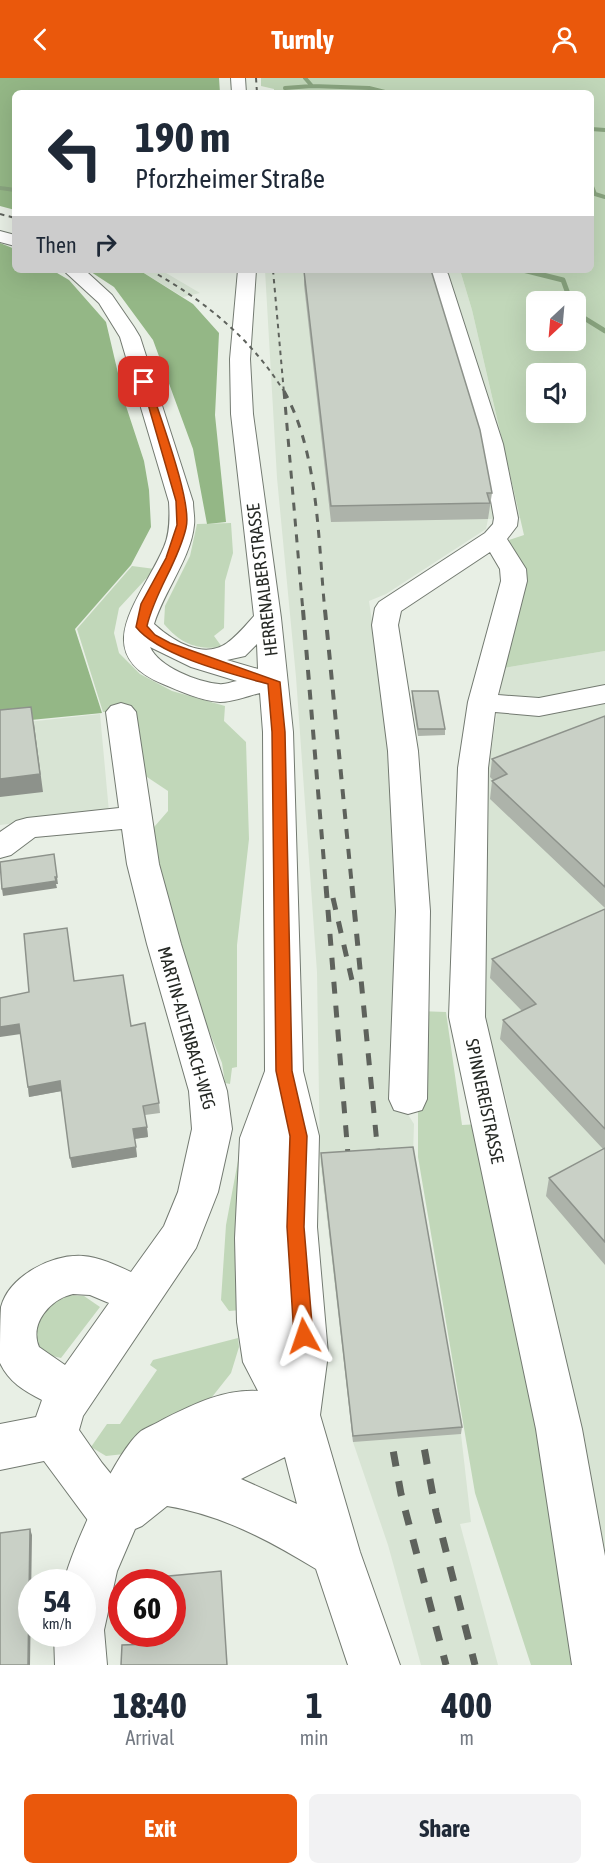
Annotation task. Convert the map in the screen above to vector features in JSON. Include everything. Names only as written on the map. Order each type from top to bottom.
[{"type":"main road","points":[[76,273],[106,299],[120,317],[130,337],[181,501],[182,525],[177,546],[147,604],[136,646],[142,660],[165,675],[194,687],[220,693],[254,712],[278,732]]},
{"type":"main road","name":"HERRENALBER STRASSE","points":[[247,273],[240,359],[241,405],[268,618],[278,732],[284,1071],[260,1138],[255,1238],[259,1322],[266,1362],[297,1415],[335,1552],[374,1665]]},
{"type":"main road","points":[[369,276],[439,274],[492,444],[506,518],[505,526],[494,538],[388,608],[385,625],[404,751],[413,911],[408,1099]]},
{"type":"main road","name":"SPINNEREISTRASSE","points":[[494,538],[513,569],[514,581],[482,702],[473,768],[467,1017],[559,1429],[598,1665]]},
{"type":"main road","points":[[200,659],[235,650],[268,618]]},
{"type":"main road","points":[[141,627],[152,638],[166,646],[274,682]]},
{"type":"main road","points":[[220,693],[274,682]]},
{"type":"main road","points":[[482,702],[538,707],[605,694]]},
{"type":"main road","name":"MARTIN-ALTENBACH-WEG","points":[[53,1438],[62,1407],[168,1255],[191,1213],[212,1129],[208,1091],[143,864],[120,712]]},
{"type":"main road","points":[[0,847],[27,828],[134,807]]},
{"type":"main road","points":[[73,1391],[30,1368],[20,1356],[15,1329],[26,1302],[47,1283],[74,1275],[93,1278],[139,1296]]},
{"type":"main road","points":[[93,1569],[137,1472],[158,1447],[210,1419],[250,1412],[297,1415]]},
{"type":"main road","points":[[115,1517],[144,1491],[160,1481],[223,1462],[269,1441],[297,1415]]},
{"type":"main road","points":[[0,1447],[53,1438],[63,1447],[85,1480],[115,1517]]},
{"type":"main road","points":[[160,1481],[208,1490],[280,1520],[335,1552]]},
{"type":"main road","points":[[80,1647],[81,1665]]},
{"type":"shaded area","points":[[144,273],[166,273],[200,293],[183,297]]},
{"type":"shaded area","points":[[265,273],[461,273],[472,310],[520,518],[488,519],[486,529],[386,594],[369,601],[403,854],[397,1097],[414,1124],[413,1154],[461,1434],[471,1522],[460,1524],[498,1665],[421,1665],[388,1545],[353,1442],[320,1160],[317,972],[296,677],[277,478]]},
{"type":"shaded area","points":[[605,651],[605,1591],[573,1410],[506,1098],[482,1016],[489,763],[504,668]]},
{"type":"shaded area","points":[[100,714],[109,812],[0,825],[0,725]]},
{"type":"green space","points":[[0,78],[219,78],[220,90],[12,90],[12,209],[0,206]]},
{"type":"green space","points":[[261,78],[605,78],[605,651],[504,668],[523,577],[509,540],[524,535],[472,310],[461,273],[594,273],[594,90],[274,90],[261,86]]},
{"type":"green space","points":[[0,243],[12,248],[12,273],[57,273],[69,280],[106,322],[125,403],[144,461],[149,490],[151,527],[131,565],[75,629],[102,713],[0,723]]},
{"type":"green space","points":[[93,273],[144,273],[193,304],[219,333],[215,415],[226,522],[207,524],[193,449],[153,340],[114,287]]},
{"type":"green space","points":[[231,523],[233,553],[225,581],[224,628],[214,636],[222,647],[190,644],[170,631],[164,624],[165,606],[190,556],[197,524]]},
{"type":"green space","points":[[132,566],[155,569],[119,608],[114,633],[119,653],[140,674],[172,691],[225,706],[224,721],[246,742],[249,839],[237,945],[237,1067],[232,1068],[230,1084],[225,1083],[222,1063],[207,1026],[203,1027],[148,834],[168,811],[168,791],[144,775],[131,712],[103,712],[77,629]]},
{"type":"green space","points":[[418,1011],[446,1012],[462,1125],[480,1124],[537,1418],[578,1665],[531,1665],[475,1493],[418,1157]]},
{"type":"green space","points":[[243,1134],[241,1310],[229,1311],[221,1300],[226,1225]]},
{"type":"green space","points":[[70,1295],[84,1296],[100,1307],[61,1358],[44,1354],[34,1343],[40,1318],[53,1303]]},
{"type":"green space","points":[[238,1338],[239,1347],[231,1373],[212,1397],[124,1454],[106,1456],[91,1447],[107,1424],[120,1424],[157,1370],[150,1365],[153,1360]]},
{"type":"building","points":[[304,273],[432,273],[480,430],[492,493],[487,493],[490,503],[331,506]]},
{"type":"building","points":[[412,691],[438,691],[445,729],[418,729]]},
{"type":"building","points":[[31,707],[40,774],[0,779],[0,710]]},
{"type":"building","points":[[605,716],[605,887],[492,781],[507,774],[492,759]]},
{"type":"building","points":[[54,854],[56,881],[2,889],[0,862]]},
{"type":"building","points":[[605,909],[605,1129],[503,1020],[536,1004],[492,959]]},
{"type":"building","points":[[67,928],[74,981],[123,975],[131,1026],[145,1023],[159,1103],[143,1106],[147,1127],[133,1129],[136,1147],[70,1158],[60,1081],[28,1087],[19,1024],[0,1027],[0,998],[29,992],[24,934]]},
{"type":"building","points":[[413,1147],[462,1427],[353,1436],[321,1153]]},
{"type":"building","points":[[605,1148],[605,1242],[549,1178]]},
{"type":"building","points":[[30,1529],[29,1569],[18,1569],[18,1647],[28,1647],[28,1665],[0,1665],[0,1533]]},
{"type":"building","points":[[221,1571],[227,1665],[121,1665],[122,1647],[186,1647],[186,1574]]},
{"type":"waterway","points":[[305,78],[312,86]]},
{"type":"waterway","points":[[285,88],[312,86]]},
{"type":"waterway","points":[[312,86],[377,90]]},
{"type":"waterway","points":[[594,129],[605,130]]},
{"type":"waterway","points":[[0,188],[12,190]]},
{"type":"waterway","points":[[594,192],[605,197]]},
{"type":"waterway","points":[[535,273],[563,280],[567,291]]},
{"type":"waterway","points":[[586,319],[605,331]]},
{"type":"railway","points":[[256,78],[257,90]]},
{"type":"railway","points":[[0,214],[12,217]]},
{"type":"railway","points":[[155,273],[190,295],[225,322],[257,355],[284,391]]},
{"type":"railway","points":[[273,273],[284,391]]},
{"type":"railway","points":[[284,392],[303,612]]},
{"type":"railway","points":[[285,393],[296,415],[311,470],[325,612]]},
{"type":"railway","points":[[303,610],[326,887]]},
{"type":"railway","points":[[325,610],[352,887]]},
{"type":"railway","points":[[326,886],[349,1167]]},
{"type":"railway","points":[[352,886],[379,1165]]},
{"type":"railway","points":[[333,898],[354,989]]},
{"type":"railway","points":[[419,1420],[436,1512],[475,1665]]},
{"type":"railway","points":[[388,1422],[401,1494],[446,1665]]},
{"type":"route","points":[[144,382],[181,501],[182,525],[177,546],[147,604],[142,616],[141,627],[152,638],[166,646],[239,673],[274,682],[278,732],[284,1071],[299,1136],[296,1227],[304,1336]]}]
